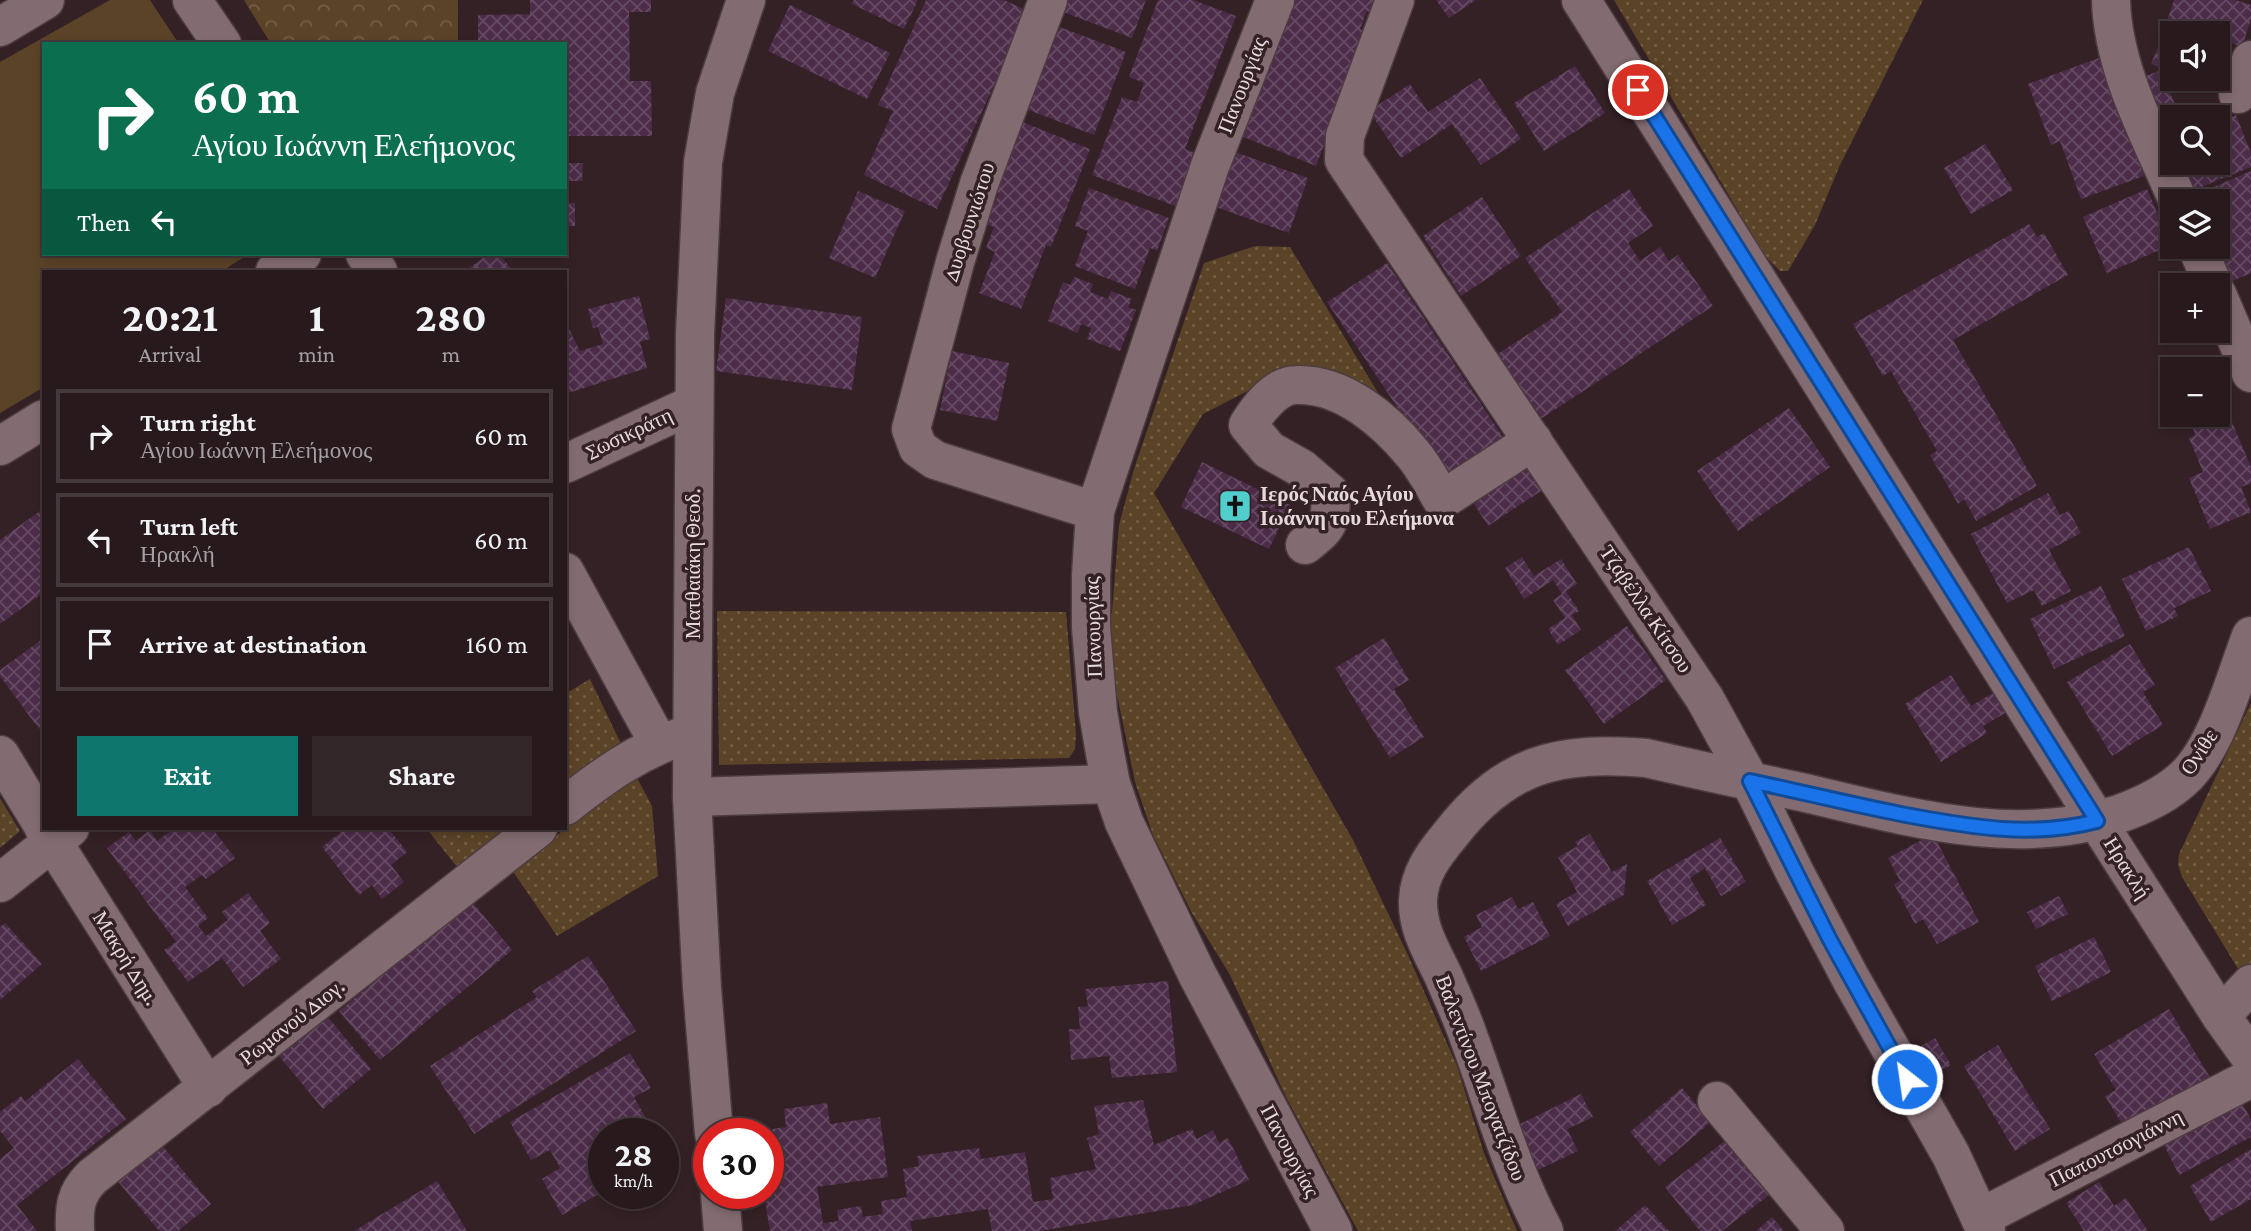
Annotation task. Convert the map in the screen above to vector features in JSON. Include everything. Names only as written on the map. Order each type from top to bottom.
[{"type":"street","points":[[0,27],[45,0]]},
{"type":"street","points":[[192,0],[221,42]]},
{"type":"street","name":"Ματθαιάκη Θεοδ.","points":[[713,1118],[702,988],[692,797],[675,739],[694,404],[696,283],[703,162],[715,93],[746,0]]},
{"type":"street","name":"Δυοβουνιώτου","points":[[1048,0],[979,184],[955,262],[911,429],[918,448],[934,460],[1095,511]]},
{"type":"street","name":"Πανουργίας","points":[[1275,0],[1210,166],[1095,511],[1091,639],[1098,712],[1111,784],[1124,822],[1181,942],[1326,1230]]},
{"type":"street","name":"Τζαβέλλα Κίτσου","points":[[1395,0],[1345,136],[1344,160],[1716,717],[1830,940],[1951,1155],[1983,1224]]},
{"type":"street","name":"Ηρακλή","points":[[1581,0],[2097,821],[2221,1016],[2251,1058]]},
{"type":"street","points":[[2111,0],[2113,28],[2122,66],[2173,189]]},
{"type":"street","points":[[277,270],[299,256]]},
{"type":"street","points":[[367,256],[377,270]]},
{"type":"street","points":[[2230,325],[2251,373]]},
{"type":"street","points":[[1305,545],[1325,529],[1332,514],[1330,493],[1301,468],[1269,450],[1248,425],[1258,409],[1276,393],[1294,384],[1319,388],[1353,400],[1371,410],[1415,456],[1442,500],[1533,441]]},
{"type":"street","name":"Σωσικράτη","points":[[567,463],[694,404]]},
{"type":"street","points":[[0,446],[42,420]]},
{"type":"street","points":[[567,575],[675,739],[621,764],[567,804]]},
{"type":"street","name":"Ονίθε","points":[[1420,923],[1418,898],[1428,864],[1481,799],[1529,769],[1573,757],[1612,755],[1646,758],[1917,817],[1993,828],[2045,830],[2097,821],[2150,802],[2189,773],[2215,730],[2251,636]]},
{"type":"street","name":"Μακρή Δημ.","points":[[0,755],[42,815]]},
{"type":"street","points":[[692,797],[1111,784]]},
{"type":"street","name":"Ρωμανού Διογ.","points":[[75,1231],[75,1201],[84,1185],[535,830]]},
{"type":"street","points":[[0,883],[53,831]]},
{"type":"street","name":"Μακρή Δημ.","points":[[53,831],[208,1088]]},
{"type":"street","name":"Βαλεντίνου Μπογατζίδου","points":[[1420,923],[1470,1039],[1514,1167],[1544,1231]]},
{"type":"street","points":[[2221,1016],[2251,984]]},
{"type":"street","name":"Παπουτσογιάννη","points":[[1983,1224],[2251,1078]]},
{"type":"street","points":[[1717,1101],[1825,1231]]},
{"type":"street","points":[[721,1209],[723,1231]]},
{"type":"green space","points":[[110,0],[150,0],[178,42],[42,42],[42,256],[246,256],[224,270],[42,270],[42,388],[0,413],[0,62]]},
{"type":"green space","points":[[244,0],[458,0],[458,42],[270,42]]},
{"type":"green space","points":[[1614,0],[1923,0],[1840,165],[1815,225],[1788,271],[1780,271],[1764,255]]},
{"type":"green space","points":[[1255,246],[1290,247],[1383,401],[1263,383],[1203,414],[1154,493],[1353,840],[1457,1066],[1484,1153],[1517,1231],[1358,1231],[1286,1097],[1230,975],[1192,913],[1153,835],[1135,782],[1106,628],[1112,612],[1119,525],[1134,469],[1204,263]]},
{"type":"green space","points":[[717,611],[1066,612],[1075,749],[1069,758],[719,765]]},
{"type":"green space","points":[[590,679],[622,746],[567,787],[567,693]]},
{"type":"green space","points":[[2251,703],[2251,969],[2240,972],[2182,877],[2178,865],[2179,854]]},
{"type":"green space","points":[[637,778],[652,806],[658,876],[557,936],[512,870],[567,830],[619,787]]},
{"type":"green space","points":[[0,798],[20,831],[0,848]]},
{"type":"green space","points":[[428,830],[507,830],[457,867]]},
{"type":"building","points":[[530,0],[651,0],[651,12],[629,12],[630,81],[651,81],[652,136],[567,136],[567,42],[478,42],[478,15],[530,14]]},
{"type":"building","points":[[854,0],[918,0],[904,29],[852,4]]},
{"type":"building","points":[[926,0],[1004,0],[1028,11],[937,209],[864,175],[893,111],[878,105]]},
{"type":"building","points":[[1068,0],[1146,0],[1132,38],[1063,12]]},
{"type":"building","points":[[1158,0],[1193,0],[1236,16],[1185,149],[1198,154],[1178,207],[1092,175],[1122,97],[1137,102],[1144,83],[1129,77]]},
{"type":"building","points":[[1295,0],[1383,0],[1378,15],[1367,11],[1360,29],[1368,32],[1316,166],[1241,136]]},
{"type":"building","points":[[1436,0],[1476,0],[1449,18]]},
{"type":"building","points":[[2174,0],[2235,0],[2251,5],[2251,19],[2242,47],[2230,43],[2230,21],[2167,21]]},
{"type":"building","points":[[790,5],[890,53],[867,99],[768,51]]},
{"type":"building","points":[[1057,26],[1126,52],[1094,135],[1026,109]]},
{"type":"building","points":[[2160,42],[2160,68],[2151,64]]},
{"type":"building","points":[[2099,58],[2144,176],[2081,199],[2060,141],[2051,145],[2028,84]]},
{"type":"building","points":[[1575,66],[1605,113],[1544,151],[1514,103]]},
{"type":"building","points":[[2160,70],[2160,91],[2169,91],[2175,105],[2160,105],[2160,137],[2136,80]]},
{"type":"building","points":[[1480,78],[1521,139],[1481,165],[1452,124],[1401,158],[1369,111],[1410,84],[1428,112]]},
{"type":"building","points":[[2236,115],[2251,153],[2251,167],[2196,189],[2182,189],[2176,175],[2230,175],[2230,118]]},
{"type":"building","points":[[1015,119],[1090,149],[1051,247],[1046,245],[1021,309],[979,293],[995,252],[986,248],[994,227],[986,224],[999,193],[988,189]]},
{"type":"building","points":[[1985,144],[2013,190],[1971,214],[1944,168]]},
{"type":"building","points":[[1232,151],[1308,178],[1289,233],[1213,206]]},
{"type":"building","points":[[567,163],[583,163],[582,181],[567,181]]},
{"type":"building","points":[[2251,171],[2251,273],[2230,282],[2230,273],[2223,273],[2220,259],[2230,259],[2230,189],[2209,189]]},
{"type":"building","points":[[1089,188],[1169,218],[1157,251],[1150,248],[1135,289],[1075,266],[1088,231],[1075,226]]},
{"type":"building","points":[[1629,189],[1653,226],[1628,243],[1640,261],[1660,247],[1669,261],[1678,255],[1713,306],[1539,420],[1490,359],[1562,312],[1525,258]]},
{"type":"building","points":[[2147,189],[2160,219],[2160,250],[2107,273],[2083,217]]},
{"type":"building","points":[[858,191],[905,211],[875,278],[829,258]]},
{"type":"building","points":[[1482,197],[1521,256],[1461,296],[1423,236]]},
{"type":"building","points":[[567,203],[575,203],[575,226],[567,226]]},
{"type":"building","points":[[2029,224],[2037,237],[2044,233],[2068,275],[1953,340],[2037,486],[1976,521],[1964,499],[1958,504],[1930,455],[1937,451],[1891,371],[1883,376],[1853,324]]},
{"type":"building","points":[[485,256],[501,256],[512,270],[469,270]]},
{"type":"building","points":[[1387,263],[1505,440],[1446,480],[1327,302]]},
{"type":"building","points":[[1074,277],[1093,284],[1090,292],[1108,299],[1111,291],[1132,299],[1128,307],[1136,310],[1120,351],[1087,339],[1091,328],[1081,324],[1078,333],[1048,321],[1063,282],[1070,285]]},
{"type":"building","points":[[639,296],[650,339],[640,342],[647,368],[567,393],[567,325],[580,351],[603,344],[598,327],[593,328],[588,309]]},
{"type":"building","points":[[726,298],[862,317],[852,390],[716,371]]},
{"type":"building","points":[[952,351],[1009,363],[997,421],[940,410]]},
{"type":"building","points":[[1789,408],[1830,467],[1738,531],[1697,471]]},
{"type":"building","points":[[2232,422],[2251,467],[2251,483],[2241,487],[2251,512],[2210,529],[2189,478],[2203,472],[2189,438],[2195,435],[2193,429],[2230,427]]},
{"type":"building","points":[[1536,457],[1553,483],[1488,526],[1471,499]]},
{"type":"building","name":"Ιερός Ναός Αγίου Ιωάννη του Ελεήμονα","points":[[1202,462],[1290,505],[1269,549],[1181,507]]},
{"type":"building","points":[[2048,493],[2060,515],[2069,511],[2081,533],[2049,550],[2071,591],[2042,606],[2034,590],[2007,603],[1971,534]]},
{"type":"building","points":[[42,509],[42,593],[0,624],[0,540]]},
{"type":"building","points":[[2189,547],[2211,591],[2174,608],[2178,616],[2146,631],[2122,579]]},
{"type":"building","points":[[1522,557],[1534,576],[1561,559],[1577,584],[1566,591],[1579,611],[1572,615],[1581,630],[1558,645],[1548,629],[1565,618],[1553,600],[1562,594],[1553,580],[1524,599],[1505,568]]},
{"type":"building","points":[[2101,586],[2125,636],[2054,669],[2030,619]]},
{"type":"building","points":[[1627,626],[1666,680],[1604,724],[1565,670]]},
{"type":"building","points":[[1384,638],[1409,680],[1394,689],[1424,737],[1390,758],[1335,668]]},
{"type":"building","points":[[42,639],[42,727],[39,729],[0,676],[0,670]]},
{"type":"building","points":[[2130,644],[2155,685],[2143,692],[2163,725],[2112,756],[2067,682]]},
{"type":"building","points":[[1951,675],[1971,706],[1994,692],[2007,712],[1983,726],[1987,733],[1941,762],[1905,704]]},
{"type":"building","points":[[150,830],[157,841],[172,830],[214,830],[235,858],[206,879],[202,875],[185,887],[208,918],[198,926],[206,936],[228,920],[222,912],[248,893],[270,923],[260,931],[281,959],[243,987],[222,958],[188,982],[164,950],[176,942],[107,848],[129,832],[136,841]]},
{"type":"building","points":[[343,830],[390,830],[407,852],[391,865],[404,882],[382,899],[372,885],[359,895],[322,847]]},
{"type":"building","points":[[1590,834],[1612,872],[1627,864],[1624,895],[1568,926],[1556,904],[1577,892],[1558,857],[1578,846],[1575,842]]},
{"type":"building","points":[[1933,834],[1979,922],[1937,944],[1923,919],[1915,924],[1894,884],[1900,881],[1888,858]]},
{"type":"building","points":[[1720,838],[1746,882],[1721,896],[1705,868],[1690,878],[1706,905],[1672,925],[1647,881]]},
{"type":"building","points":[[2059,896],[2068,914],[2036,929],[2027,912]]},
{"type":"building","points":[[1512,897],[1518,909],[1533,902],[1550,936],[1481,971],[1464,937],[1482,927],[1476,915]]},
{"type":"building","points":[[472,902],[512,950],[380,1060],[339,1011]]},
{"type":"building","points":[[5,923],[42,964],[0,1000],[0,927]]},
{"type":"building","points":[[2094,937],[2111,972],[2052,1001],[2035,966]]},
{"type":"building","points":[[588,956],[636,1031],[474,1134],[430,1066],[537,997],[532,991]]},
{"type":"building","points":[[1168,981],[1177,1072],[1112,1078],[1109,1056],[1071,1060],[1069,1029],[1080,1029],[1078,1007],[1088,1006],[1085,989]]},
{"type":"building","points":[[2169,1009],[2211,1079],[2125,1129],[2105,1096],[2116,1090],[2094,1054]]},
{"type":"building","points":[[327,1016],[371,1069],[323,1109],[279,1056]]},
{"type":"building","points":[[1935,1038],[1951,1065],[1925,1080],[1909,1053]]},
{"type":"building","points":[[1998,1045],[2050,1129],[2015,1151],[1964,1066]]},
{"type":"building","points":[[630,1053],[651,1088],[634,1097],[646,1118],[588,1118],[588,1200],[562,1215],[542,1179],[560,1168],[550,1150],[531,1160],[510,1122]]},
{"type":"building","points":[[78,1059],[126,1119],[17,1205],[37,1231],[0,1231],[0,1159],[14,1148],[0,1131],[0,1112],[21,1096],[25,1101]]},
{"type":"building","points":[[1682,1088],[1711,1122],[1659,1166],[1630,1132]]},
{"type":"building","points":[[1581,1094],[1593,1117],[1567,1129],[1578,1151],[1538,1170],[1516,1126]]},
{"type":"building","points":[[1143,1100],[1154,1145],[1192,1129],[1197,1139],[1213,1130],[1219,1143],[1228,1138],[1249,1180],[1193,1205],[1040,1231],[992,1231],[988,1209],[910,1221],[912,1231],[770,1231],[766,1209],[784,1209],[784,1109],[827,1103],[830,1124],[880,1117],[888,1177],[817,1187],[823,1223],[839,1221],[837,1210],[861,1206],[863,1217],[883,1214],[881,1201],[907,1197],[903,1169],[919,1166],[917,1156],[979,1148],[981,1159],[1025,1152],[1033,1202],[1053,1199],[1050,1178],[1096,1169],[1087,1138],[1099,1134],[1094,1106]]},
{"type":"building","points":[[2241,1100],[2251,1120],[2251,1137],[2179,1175],[2162,1141]]},
{"type":"building","points":[[1726,1140],[1769,1195],[1722,1231],[1700,1231],[1665,1187]]},
{"type":"building","points":[[160,1143],[211,1204],[178,1231],[159,1231],[116,1179]]},
{"type":"building","points":[[2251,1149],[2251,1199],[2211,1222],[2190,1186]]},
{"type":"building","points":[[437,1181],[467,1231],[354,1231]]},
{"type":"building","points":[[2099,1182],[2114,1206],[2126,1198],[2148,1231],[2084,1231],[2066,1203]]},
{"type":"building","points":[[1645,1205],[1669,1231],[1615,1231]]},
{"type":"building","points":[[1772,1217],[1784,1231],[1756,1231]]},
{"type":"place","name":"Ιερός Ναός Αγίου Ιωάννη του Ελεήμονα","points":[[1235,506]]},
{"type":"route","points":[[1638,90],[2097,821],[2045,830],[1964,825],[1750,781],[1830,940],[1907,1079]]}]
